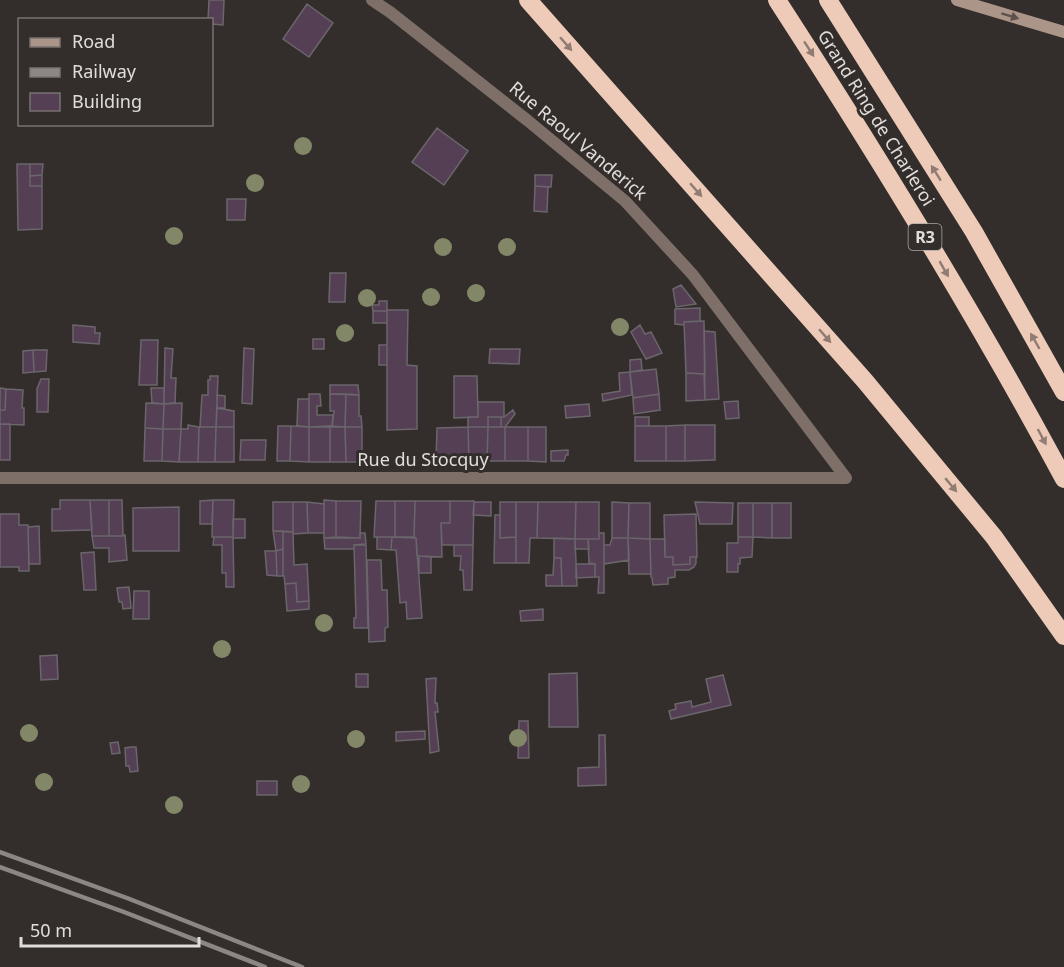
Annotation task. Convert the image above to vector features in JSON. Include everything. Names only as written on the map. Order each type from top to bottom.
[{"type":"highway","points":[[528,0],[865,381],[994,537],[1064,636]]},
{"type":"highway","name":"Grand Ring de Charleroi","points":[[777,0],[932,248],[1064,478]]},
{"type":"highway","name":"Grand Ring de Charleroi","points":[[828,0],[974,232],[1064,392]]},
{"type":"main road","points":[[957,0],[1064,32]]},
{"type":"street","name":"Rue Raoul Vanderick","points":[[372,0],[500,98],[625,201],[693,275],[846,478]]},
{"type":"street","name":"Rue du Stocquy","points":[[0,478],[846,478]]},
{"type":"building","points":[[209,0],[224,0],[223,25],[213,24],[213,18],[208,18]]},
{"type":"building","points":[[307,4],[333,23],[309,57],[283,39]]},
{"type":"building","points":[[437,128],[468,151],[444,185],[412,162]]},
{"type":"building","points":[[17,164],[30,164],[30,186],[42,186],[42,229],[18,230]]},
{"type":"building","points":[[30,164],[43,164],[42,175],[30,176]]},
{"type":"building","points":[[42,175],[42,186],[30,186],[30,176]]},
{"type":"building","points":[[535,175],[552,175],[551,187],[535,186]]},
{"type":"building","points":[[535,186],[548,187],[547,212],[534,211]]},
{"type":"building","points":[[227,199],[246,199],[245,220],[227,220]]},
{"type":"building","points":[[330,273],[346,273],[345,302],[329,302]]},
{"type":"building","points":[[681,285],[696,304],[676,307],[673,289]]},
{"type":"building","points":[[379,301],[387,301],[387,311],[373,311],[372,305],[379,305]]},
{"type":"building","points":[[700,308],[700,321],[684,322],[684,325],[675,324],[675,309]]},
{"type":"building","points":[[387,310],[408,310],[407,365],[417,366],[417,429],[387,430]]},
{"type":"building","points":[[373,311],[387,311],[387,323],[373,323]]},
{"type":"building","points":[[704,321],[705,374],[686,373],[684,322]]},
{"type":"building","points":[[73,325],[95,327],[95,333],[100,333],[99,344],[73,342]]},
{"type":"building","points":[[640,325],[645,334],[651,332],[662,353],[646,359],[631,332]]},
{"type":"building","points":[[704,331],[715,332],[719,399],[705,400]]},
{"type":"building","points":[[313,339],[324,339],[324,349],[313,349]]},
{"type":"building","points":[[141,340],[158,340],[157,385],[139,385]]},
{"type":"building","points":[[379,345],[387,345],[387,365],[379,365]]},
{"type":"building","points":[[165,348],[173,349],[171,378],[176,378],[175,403],[164,404]]},
{"type":"building","points":[[244,348],[254,349],[252,404],[242,403]]},
{"type":"building","points":[[490,349],[520,349],[519,364],[489,363]]},
{"type":"building","points":[[33,350],[47,350],[46,371],[34,372]]},
{"type":"building","points":[[33,350],[34,372],[23,373],[23,351]]},
{"type":"building","points":[[641,359],[642,370],[630,372],[630,360]]},
{"type":"building","points":[[656,369],[659,394],[633,398],[630,372]]},
{"type":"building","points":[[630,372],[632,395],[603,401],[602,394],[620,391],[619,373]]},
{"type":"building","points":[[686,373],[704,374],[705,400],[686,401]]},
{"type":"building","points":[[210,376],[218,376],[216,427],[200,427],[202,395],[208,395]]},
{"type":"building","points":[[454,376],[477,376],[478,417],[454,418]]},
{"type":"building","points":[[41,379],[49,379],[48,412],[37,412],[37,389]]},
{"type":"building","points":[[330,385],[358,385],[359,395],[330,394]]},
{"type":"building","points":[[0,388],[6,389],[5,410],[0,410]]},
{"type":"building","points":[[151,388],[164,388],[164,404],[152,403]]},
{"type":"building","points":[[6,389],[23,390],[24,425],[0,424],[0,410],[5,410]]},
{"type":"building","points":[[309,394],[320,394],[321,406],[317,406],[317,415],[333,415],[332,427],[309,427]]},
{"type":"building","points":[[330,394],[346,394],[345,427],[332,427],[334,411],[330,411]]},
{"type":"building","points":[[346,394],[359,395],[359,416],[361,416],[362,427],[345,427]]},
{"type":"building","points":[[659,394],[660,410],[634,414],[633,398]]},
{"type":"building","points":[[217,395],[225,396],[225,408],[217,408]]},
{"type":"building","points":[[298,399],[309,399],[309,427],[297,426]]},
{"type":"building","points":[[738,401],[739,418],[726,419],[724,402]]},
{"type":"building","points":[[478,402],[504,402],[504,417],[488,417],[488,427],[468,427],[468,417],[478,417]]},
{"type":"building","points":[[146,403],[164,404],[163,429],[145,428]]},
{"type":"building","points":[[182,403],[181,429],[163,429],[164,404]]},
{"type":"building","points":[[589,404],[590,416],[566,418],[565,406]]},
{"type":"building","points":[[217,408],[234,411],[234,427],[216,427]]},
{"type":"building","points":[[513,410],[515,414],[505,427],[501,427],[501,417]]},
{"type":"building","points":[[488,417],[501,417],[501,427],[488,427]]},
{"type":"building","points":[[635,417],[649,417],[649,426],[635,426]]},
{"type":"building","points":[[0,424],[10,424],[10,460],[0,460]]},
{"type":"building","points":[[188,425],[199,427],[198,462],[179,462],[181,429],[188,429]]},
{"type":"building","points":[[685,425],[715,425],[715,460],[685,461]]},
{"type":"building","points":[[685,425],[685,461],[666,461],[666,426]]},
{"type":"building","points":[[278,426],[291,426],[290,461],[277,461]]},
{"type":"building","points":[[291,426],[309,427],[309,462],[290,461]]},
{"type":"building","points":[[330,426],[345,427],[346,462],[330,462]]},
{"type":"building","points":[[330,426],[330,462],[309,462],[309,427]]},
{"type":"building","points":[[635,426],[666,426],[666,461],[635,461]]},
{"type":"building","points":[[199,427],[216,427],[215,462],[198,462]]},
{"type":"building","points":[[216,427],[234,427],[234,462],[215,462]]},
{"type":"building","points":[[345,427],[362,427],[362,462],[346,462]]},
{"type":"building","points":[[468,427],[488,427],[487,461],[469,461]]},
{"type":"building","points":[[468,427],[469,461],[436,461],[437,428]]},
{"type":"building","points":[[488,427],[505,427],[505,461],[487,461]]},
{"type":"building","points":[[505,427],[528,427],[528,461],[505,461]]},
{"type":"building","points":[[528,427],[546,427],[546,462],[528,461]]},
{"type":"building","points":[[145,428],[163,429],[162,461],[144,461]]},
{"type":"building","points":[[163,429],[181,429],[179,462],[162,461]]},
{"type":"building","points":[[241,440],[266,440],[265,460],[240,460]]},
{"type":"building","points":[[568,450],[564,461],[551,461],[551,451]]},
{"type":"building","points":[[60,500],[90,500],[92,530],[52,531],[52,509],[60,509]]},
{"type":"building","points":[[90,500],[109,500],[109,536],[92,536]]},
{"type":"building","points":[[109,500],[122,500],[123,536],[109,536]]},
{"type":"building","points":[[213,500],[234,500],[233,537],[212,537]]},
{"type":"building","points":[[213,500],[212,524],[200,524],[200,501]]},
{"type":"building","points":[[324,500],[336,501],[336,537],[324,538]]},
{"type":"building","points":[[336,501],[361,501],[360,538],[336,537]]},
{"type":"building","points":[[376,501],[395,501],[395,537],[374,537]]},
{"type":"building","points":[[395,501],[415,501],[414,537],[395,537]]},
{"type":"building","points":[[415,501],[450,501],[450,523],[441,523],[442,557],[417,556],[416,538],[414,537]]},
{"type":"building","points":[[450,501],[474,501],[473,545],[442,545],[441,523],[450,523]]},
{"type":"building","points":[[273,502],[293,502],[293,532],[273,531]]},
{"type":"building","points":[[293,502],[307,502],[308,533],[293,534]]},
{"type":"building","points":[[307,502],[324,504],[324,533],[308,533]]},
{"type":"building","points":[[474,502],[491,502],[491,516],[473,515]]},
{"type":"building","points":[[500,502],[516,502],[516,537],[500,538]]},
{"type":"building","points":[[516,502],[538,502],[537,538],[530,538],[529,563],[516,563]]},
{"type":"building","points":[[538,502],[576,502],[575,539],[537,538]]},
{"type":"building","points":[[576,502],[599,502],[599,539],[575,539]]},
{"type":"building","points":[[612,502],[629,503],[628,538],[612,538]]},
{"type":"building","points":[[695,502],[733,503],[732,524],[700,524]]},
{"type":"building","points":[[629,503],[650,503],[650,539],[628,538]]},
{"type":"building","points":[[738,503],[753,503],[753,537],[738,537]]},
{"type":"building","points":[[753,503],[772,503],[772,538],[753,537]]},
{"type":"building","points":[[772,503],[791,503],[791,538],[772,538]]},
{"type":"building","points":[[179,507],[179,551],[133,551],[133,508]]},
{"type":"building","points":[[0,514],[19,514],[19,525],[28,525],[29,571],[19,571],[19,567],[0,567]]},
{"type":"building","points":[[696,514],[697,557],[690,557],[690,564],[673,565],[673,557],[665,557],[664,515]]},
{"type":"building","points":[[495,515],[500,515],[500,538],[516,537],[516,563],[494,563]]},
{"type":"building","points":[[233,519],[245,519],[245,538],[233,538]]},
{"type":"building","points":[[39,526],[40,564],[29,564],[28,527]]},
{"type":"building","points":[[273,531],[283,531],[283,549],[276,551]]},
{"type":"building","points":[[283,531],[293,532],[294,565],[307,564],[309,601],[297,602],[296,583],[285,584]]},
{"type":"building","points":[[360,533],[365,533],[366,544],[354,545],[354,549],[325,549],[324,538],[360,538]]},
{"type":"building","points":[[599,533],[604,533],[604,593],[598,593],[599,577],[595,577],[595,564],[589,563],[588,539],[599,539]]},
{"type":"building","points":[[125,535],[127,560],[109,562],[109,548],[94,548],[92,536]]},
{"type":"building","points":[[214,537],[233,537],[234,587],[226,587],[226,573],[222,573],[222,545],[213,545]]},
{"type":"building","points":[[377,537],[392,537],[391,550],[377,549]]},
{"type":"building","points":[[392,537],[416,538],[422,618],[407,619],[406,602],[400,603],[396,550],[391,550]]},
{"type":"building","points":[[738,537],[753,537],[752,557],[740,558],[738,572],[727,572],[727,543],[738,543]]},
{"type":"building","points":[[554,538],[575,539],[577,586],[562,586],[561,558],[554,558]]},
{"type":"building","points":[[612,538],[628,538],[629,560],[604,564],[604,545],[610,545]]},
{"type":"building","points":[[628,538],[650,539],[651,574],[629,574]]},
{"type":"building","points":[[575,539],[588,539],[589,549],[575,549]]},
{"type":"building","points":[[650,539],[665,539],[665,557],[673,557],[673,565],[690,564],[690,557],[696,557],[694,567],[689,570],[675,570],[675,577],[668,578],[668,584],[653,585]]},
{"type":"building","points":[[354,545],[366,545],[368,628],[354,628],[354,618],[356,618]]},
{"type":"building","points":[[454,545],[473,545],[472,590],[464,590],[463,570],[460,570],[461,556],[454,556]]},
{"type":"building","points":[[283,549],[283,576],[277,576],[276,551]]},
{"type":"building","points":[[265,551],[276,551],[277,576],[267,575]]},
{"type":"building","points":[[94,552],[96,590],[84,590],[81,553]]},
{"type":"building","points":[[419,556],[431,557],[431,573],[419,573]]},
{"type":"building","points":[[554,558],[561,558],[562,586],[546,586],[546,575],[553,575]]},
{"type":"building","points":[[367,560],[381,560],[382,590],[387,590],[388,627],[385,628],[385,641],[369,642]]},
{"type":"building","points":[[576,564],[595,564],[595,577],[576,578]]},
{"type":"building","points":[[296,583],[297,602],[309,601],[309,609],[287,611],[285,584]]},
{"type":"building","points":[[129,587],[131,608],[123,609],[122,602],[119,602],[117,588]]},
{"type":"building","points":[[134,591],[149,591],[149,619],[133,619]]},
{"type":"building","points":[[543,609],[543,620],[521,621],[520,611]]},
{"type":"building","points":[[57,655],[58,679],[41,680],[40,656]]},
{"type":"building","points":[[577,673],[578,727],[549,727],[549,674]]},
{"type":"building","points":[[356,674],[368,674],[368,687],[356,687]]},
{"type":"building","points":[[723,675],[731,705],[671,719],[669,711],[676,709],[675,704],[691,701],[692,707],[711,702],[706,679]]},
{"type":"building","points":[[436,678],[435,703],[437,703],[438,712],[435,712],[439,751],[430,753],[426,679]]},
{"type":"building","points":[[519,721],[528,721],[529,758],[518,758]]},
{"type":"building","points":[[425,731],[425,739],[396,741],[396,732]]},
{"type":"building","points":[[599,735],[605,735],[606,785],[578,786],[578,768],[599,767]]},
{"type":"building","points":[[118,742],[120,753],[112,754],[110,743]]},
{"type":"building","points":[[136,747],[138,771],[130,772],[129,766],[126,766],[125,748]]},
{"type":"building","points":[[257,781],[277,781],[277,795],[257,795]]},
{"type":"railway","points":[[0,852],[127,898],[302,967]]},
{"type":"railway","points":[[0,867],[265,967]]}]
